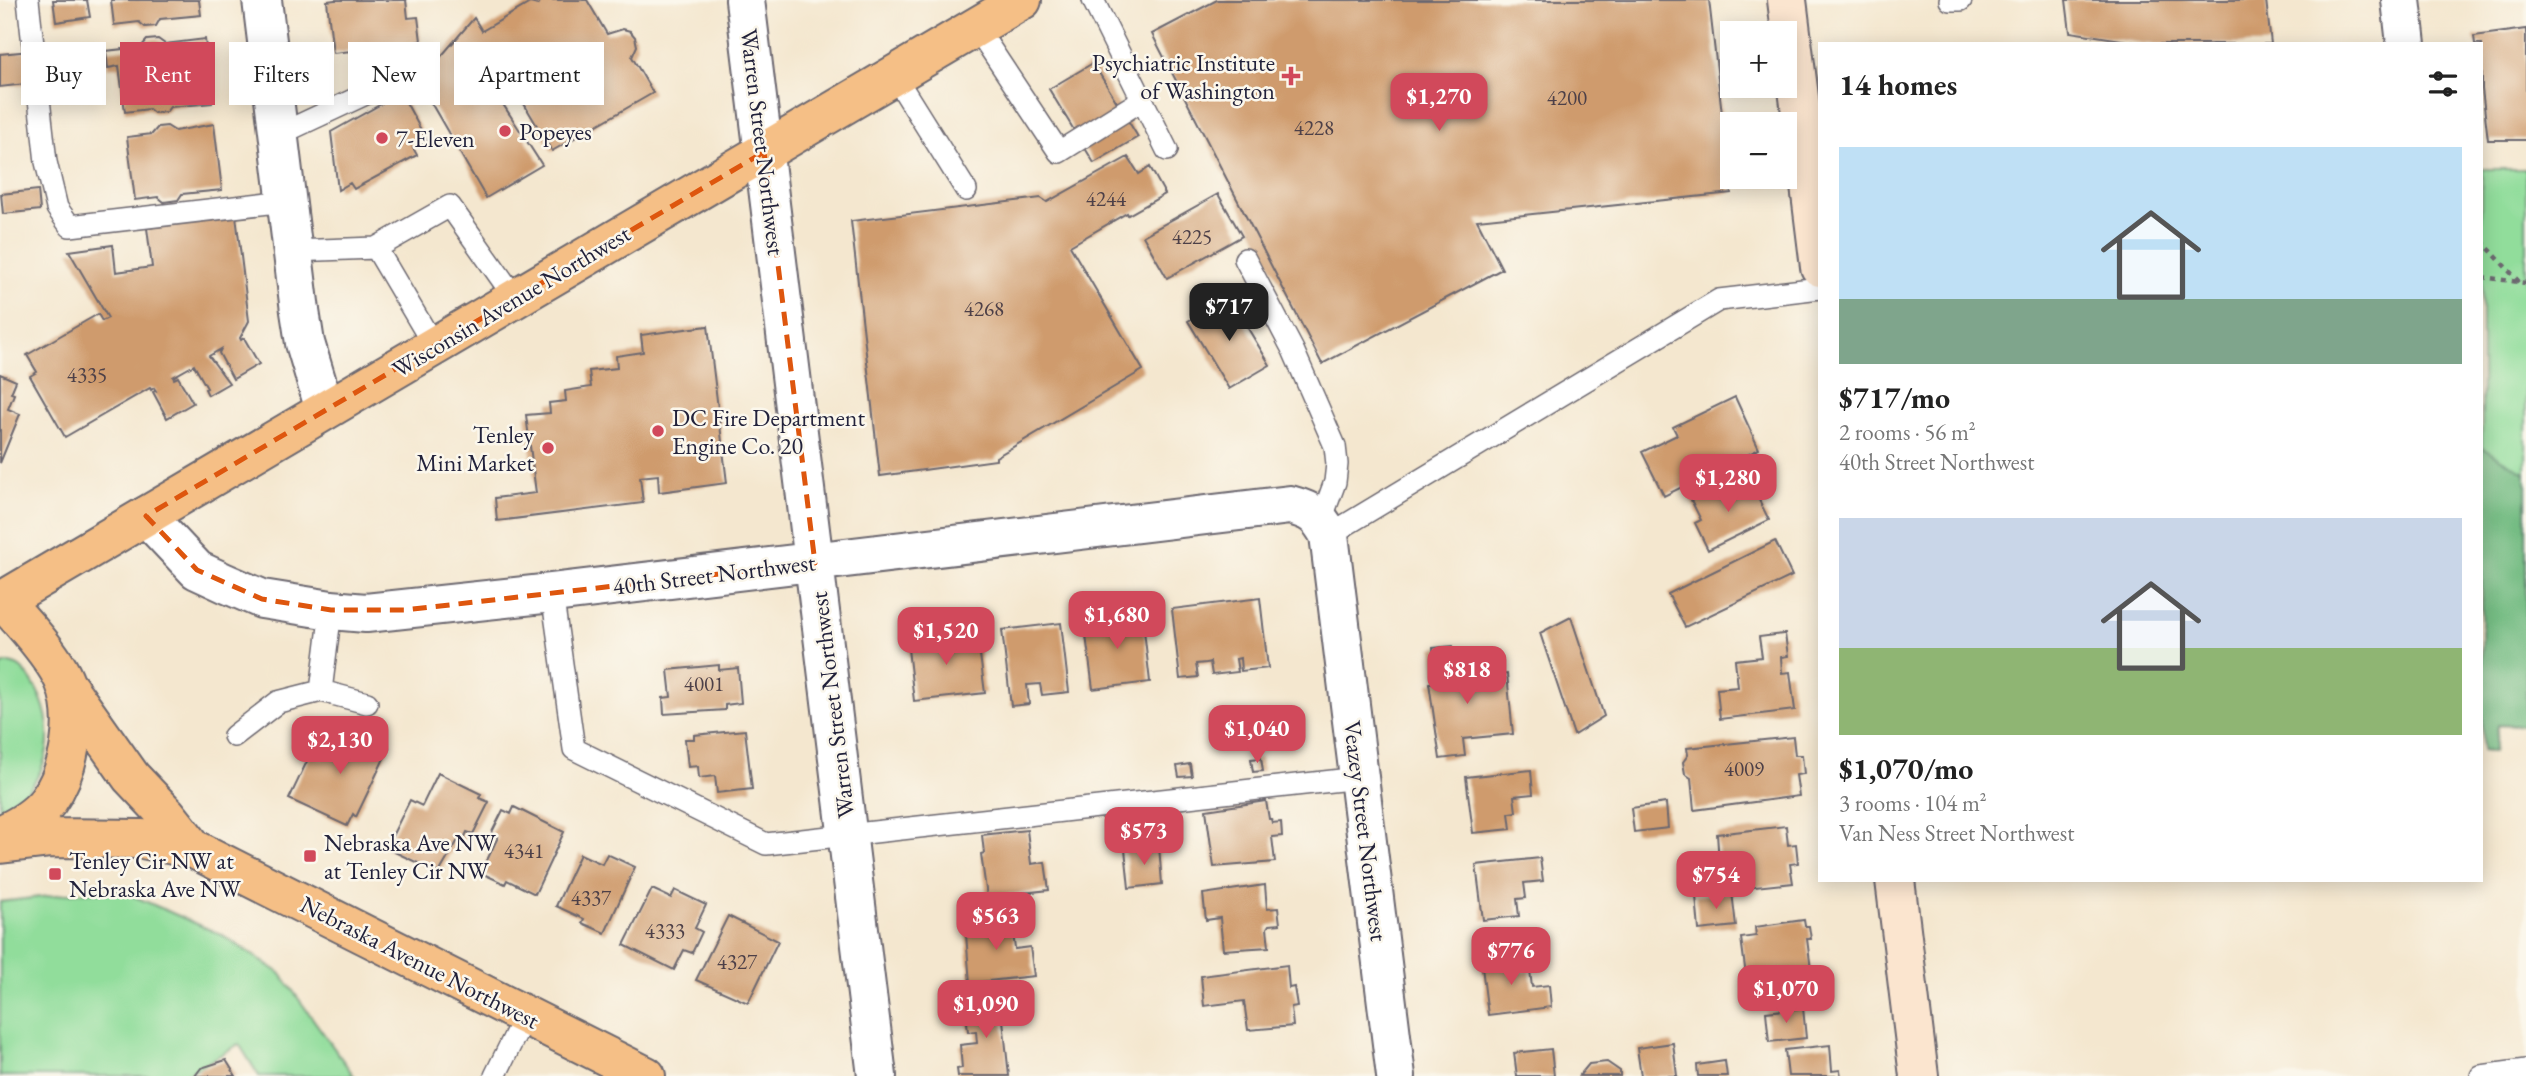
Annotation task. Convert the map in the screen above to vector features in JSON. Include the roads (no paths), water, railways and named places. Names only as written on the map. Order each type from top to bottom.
[{"type":"main road","name":"Wisconsin Avenue Northwest","points":[[1,601],[1022,0]]},
{"type":"main road","points":[[1787,0],[1809,80],[1818,233]]},
{"type":"main road","name":"Nebraska Avenue Northwest","points":[[1,601],[49,655],[65,683],[131,777],[194,849]]},
{"type":"main road","points":[[0,835],[22,825],[47,802],[63,770],[70,743],[71,715],[65,683]]},
{"type":"main road","name":"Nebraska Avenue Northwest","points":[[0,844],[51,838],[142,839],[194,849],[646,1076]]},
{"type":"main road","points":[[1895,882],[1919,1076]]},
{"type":"street","points":[[262,0],[305,343],[326,411]]},
{"type":"street","name":"Warren Street Northwest","points":[[745,0],[877,1076]]},
{"type":"street","points":[[2401,0],[2406,42]]},
{"type":"street","name":"40th Street Northwest","points":[[146,516],[197,570],[262,599],[366,613],[815,563],[1290,505],[1319,522]]},
{"type":"street","name":"Veazey Street Northwest","points":[[1319,522],[1359,778],[1396,1076]]},
{"type":"lane","points":[[28,0],[47,162],[57,208],[70,226],[286,201]]},
{"type":"lane","points":[[1093,0],[1167,150]]},
{"type":"lane","points":[[1950,0],[1961,0]]},
{"type":"lane","points":[[976,27],[1059,152],[1142,100]]},
{"type":"lane","points":[[894,75],[966,190]]},
{"type":"lane","points":[[278,135],[348,102]]},
{"type":"lane","points":[[292,251],[376,248],[450,206],[515,298]]},
{"type":"lane","points":[[376,248],[434,346]]},
{"type":"lane","points":[[1245,259],[1293,350],[1335,446],[1335,482],[1319,522]]},
{"type":"lane","points":[[1319,522],[1719,300],[1818,288]]},
{"type":"lane","points":[[552,593],[574,749],[766,844],[1359,778]]},
{"type":"lane","points":[[321,691],[331,610]]},
{"type":"lane","points":[[234,736],[278,702],[321,691],[367,703]]},
{"type":"lane","points":[[495,1076],[525,1015]]},
{"type":"lane","points":[[2481,1076],[2526,1070]]},
{"type":"place","name":"Psychiatric Institute of Washington","points":[[1291,76]]},
{"type":"place","name":"Popeyes","points":[[505,131]]},
{"type":"place","name":"7-Eleven","points":[[382,138]]},
{"type":"place","name":"DC Fire Department Engine Co. 20","points":[[658,431]]},
{"type":"place","name":"Tenley Mini Market","points":[[548,448]]},
{"type":"place","name":"Nebraska Ave NW at Tenley Cir NW","points":[[310,856]]},
{"type":"place","name":"Tenley Cir NW at Nebraska Ave NW","points":[[55,874]]}]
